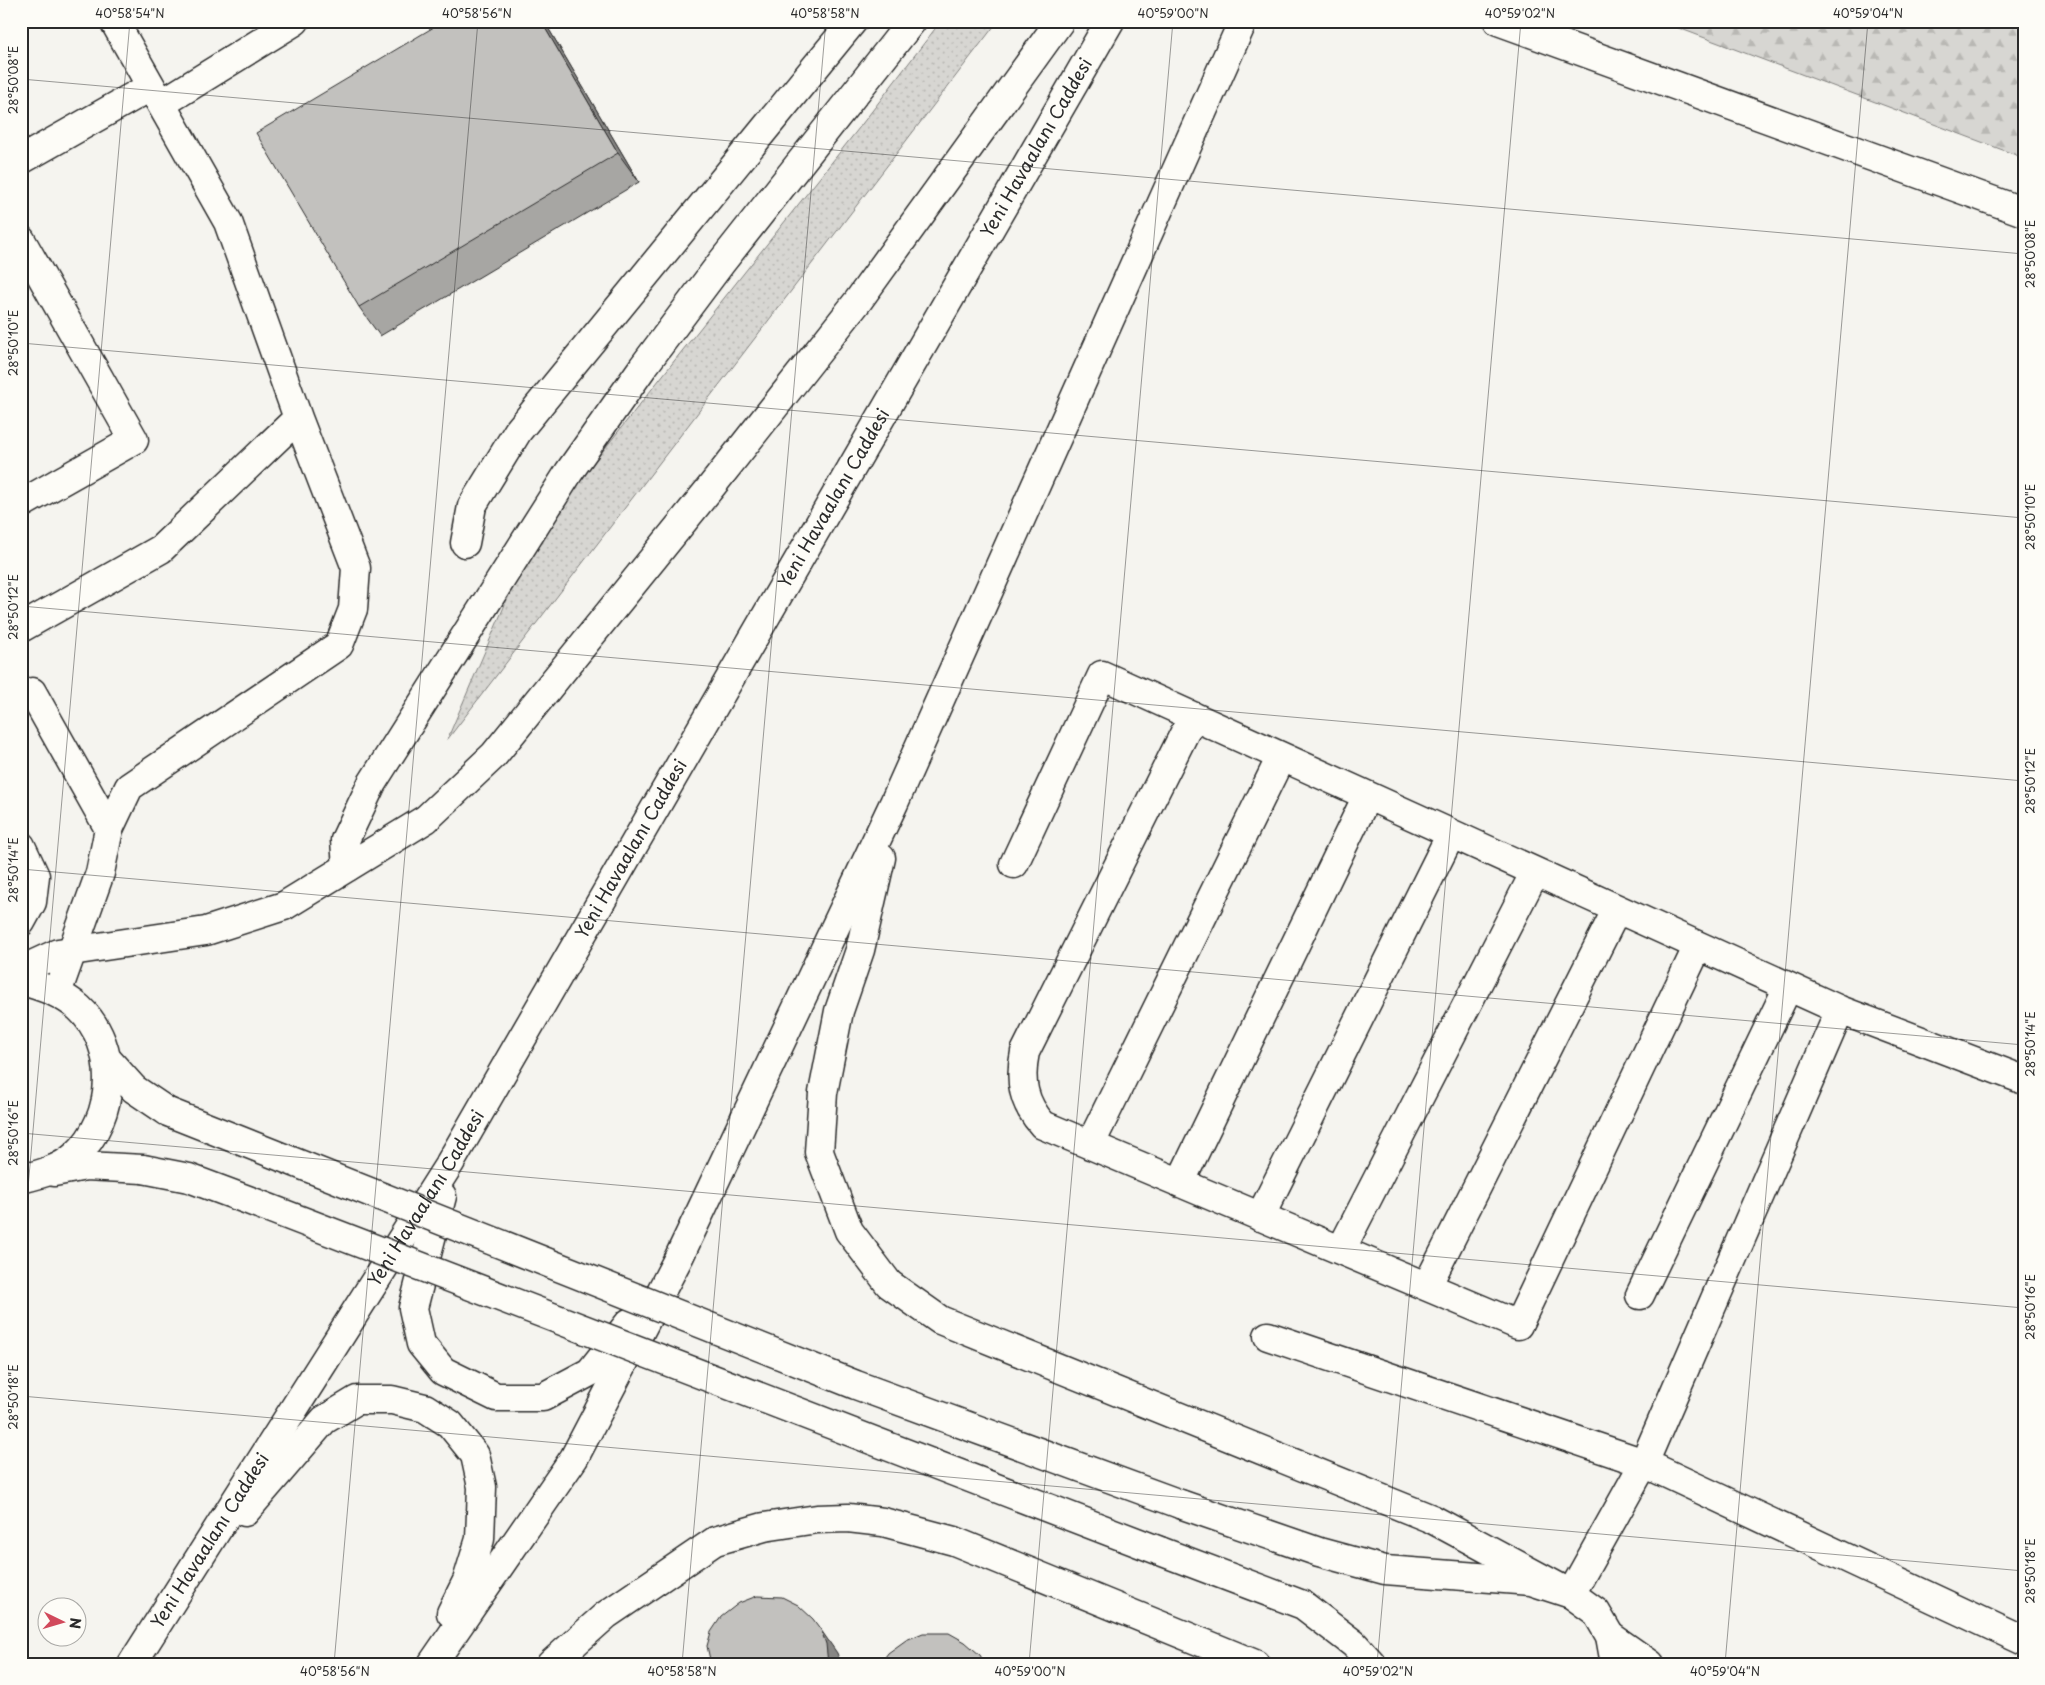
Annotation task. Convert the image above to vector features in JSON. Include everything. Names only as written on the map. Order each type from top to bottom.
[{"type":"main road","points":[[57,993],[100,873],[109,829],[129,787],[339,645],[353,609],[356,568],[298,418],[228,222],[114,21]]},
{"type":"main road","points":[[21,160],[156,96],[295,21]]},
{"type":"main road","points":[[465,543],[472,506],[518,431],[853,21]]},
{"type":"main road","points":[[347,868],[345,840],[372,783],[569,472],[643,366],[715,271],[912,21]]},
{"type":"main road","points":[[21,970],[58,953],[206,931],[284,906],[426,819],[494,755],[711,487],[858,301],[1060,21]]},
{"type":"main road","name":"Yeni Havaalanı Caddesi","points":[[132,1664],[450,1163],[1110,21]]},
{"type":"main road","points":[[432,1664],[574,1458],[679,1257],[894,804],[1243,21]]},
{"type":"main road","points":[[1498,21],[2024,212]]},
{"type":"main road","points":[[21,240],[134,440],[21,504]]},
{"type":"main road","points":[[21,628],[161,549],[298,418]]},
{"type":"main road","points":[[1014,864],[1102,675],[1840,1010],[2024,1080]]},
{"type":"main road","points":[[32,692],[109,829]]},
{"type":"main road","points":[[1193,716],[1025,1052],[1021,1070],[1022,1088],[1034,1114],[1043,1125],[1518,1324],[1698,946]]},
{"type":"main road","points":[[1090,1145],[1281,757]]},
{"type":"main road","points":[[1180,1183],[1367,796]]},
{"type":"main road","points":[[894,804],[860,950],[839,1011],[823,1093],[819,1152],[849,1231],[889,1284],[940,1320],[1432,1519],[1571,1594],[1596,1612],[1610,1636],[1615,1664]]},
{"type":"main road","points":[[1260,1217],[1451,834]]},
{"type":"main road","points":[[21,846],[35,876],[32,902],[21,922]]},
{"type":"main road","points":[[1341,1250],[1535,872]]},
{"type":"main road","points":[[1427,1286],[1616,909]]},
{"type":"main road","points":[[21,981],[57,993],[79,1009],[99,1034],[107,1059],[108,1098],[97,1130],[76,1155],[47,1173]]},
{"type":"main road","points":[[1640,1296],[1788,987]]},
{"type":"main road","points":[[1571,1594],[1644,1463],[1840,1010]]},
{"type":"main road","points":[[107,1059],[134,1089],[168,1112],[856,1385],[1180,1504],[1319,1552],[1385,1570],[1532,1581],[1571,1594]]},
{"type":"main road","points":[[450,1163],[413,1308],[421,1344],[443,1371],[496,1397],[543,1397],[590,1372],[679,1257]]},
{"type":"main road","points":[[21,1179],[86,1166],[143,1169],[189,1178],[1304,1606],[1354,1644],[1372,1664]]},
{"type":"main road","points":[[1268,1336],[1644,1463],[2024,1641]]},
{"type":"main road","points":[[182,1585],[324,1420],[357,1400],[392,1400],[425,1408],[450,1424],[475,1455],[482,1487],[480,1539],[466,1581],[427,1664]]},
{"type":"main road","points":[[551,1664],[606,1615],[715,1541],[764,1526],[817,1519],[848,1518],[883,1522],[954,1541],[1255,1664]]},
{"type":"main road","points":[[1610,1636],[1650,1664]]},
{"type":"green space","points":[[941,21],[998,21],[447,740],[533,539],[859,128]]},
{"type":"green space","points":[[1660,21],[2024,21],[2024,158]]},
{"type":"building","points":[[444,21],[541,21],[618,153],[359,307],[256,133]]},
{"type":"building","points":[[757,1596],[782,1597],[798,1605],[813,1619],[821,1630],[826,1644],[828,1664],[711,1664],[707,1646],[711,1632],[721,1617],[739,1603]]},
{"type":"building","points":[[923,1633],[949,1633],[965,1642],[980,1655],[985,1664],[880,1664],[888,1653],[906,1640]]}]
